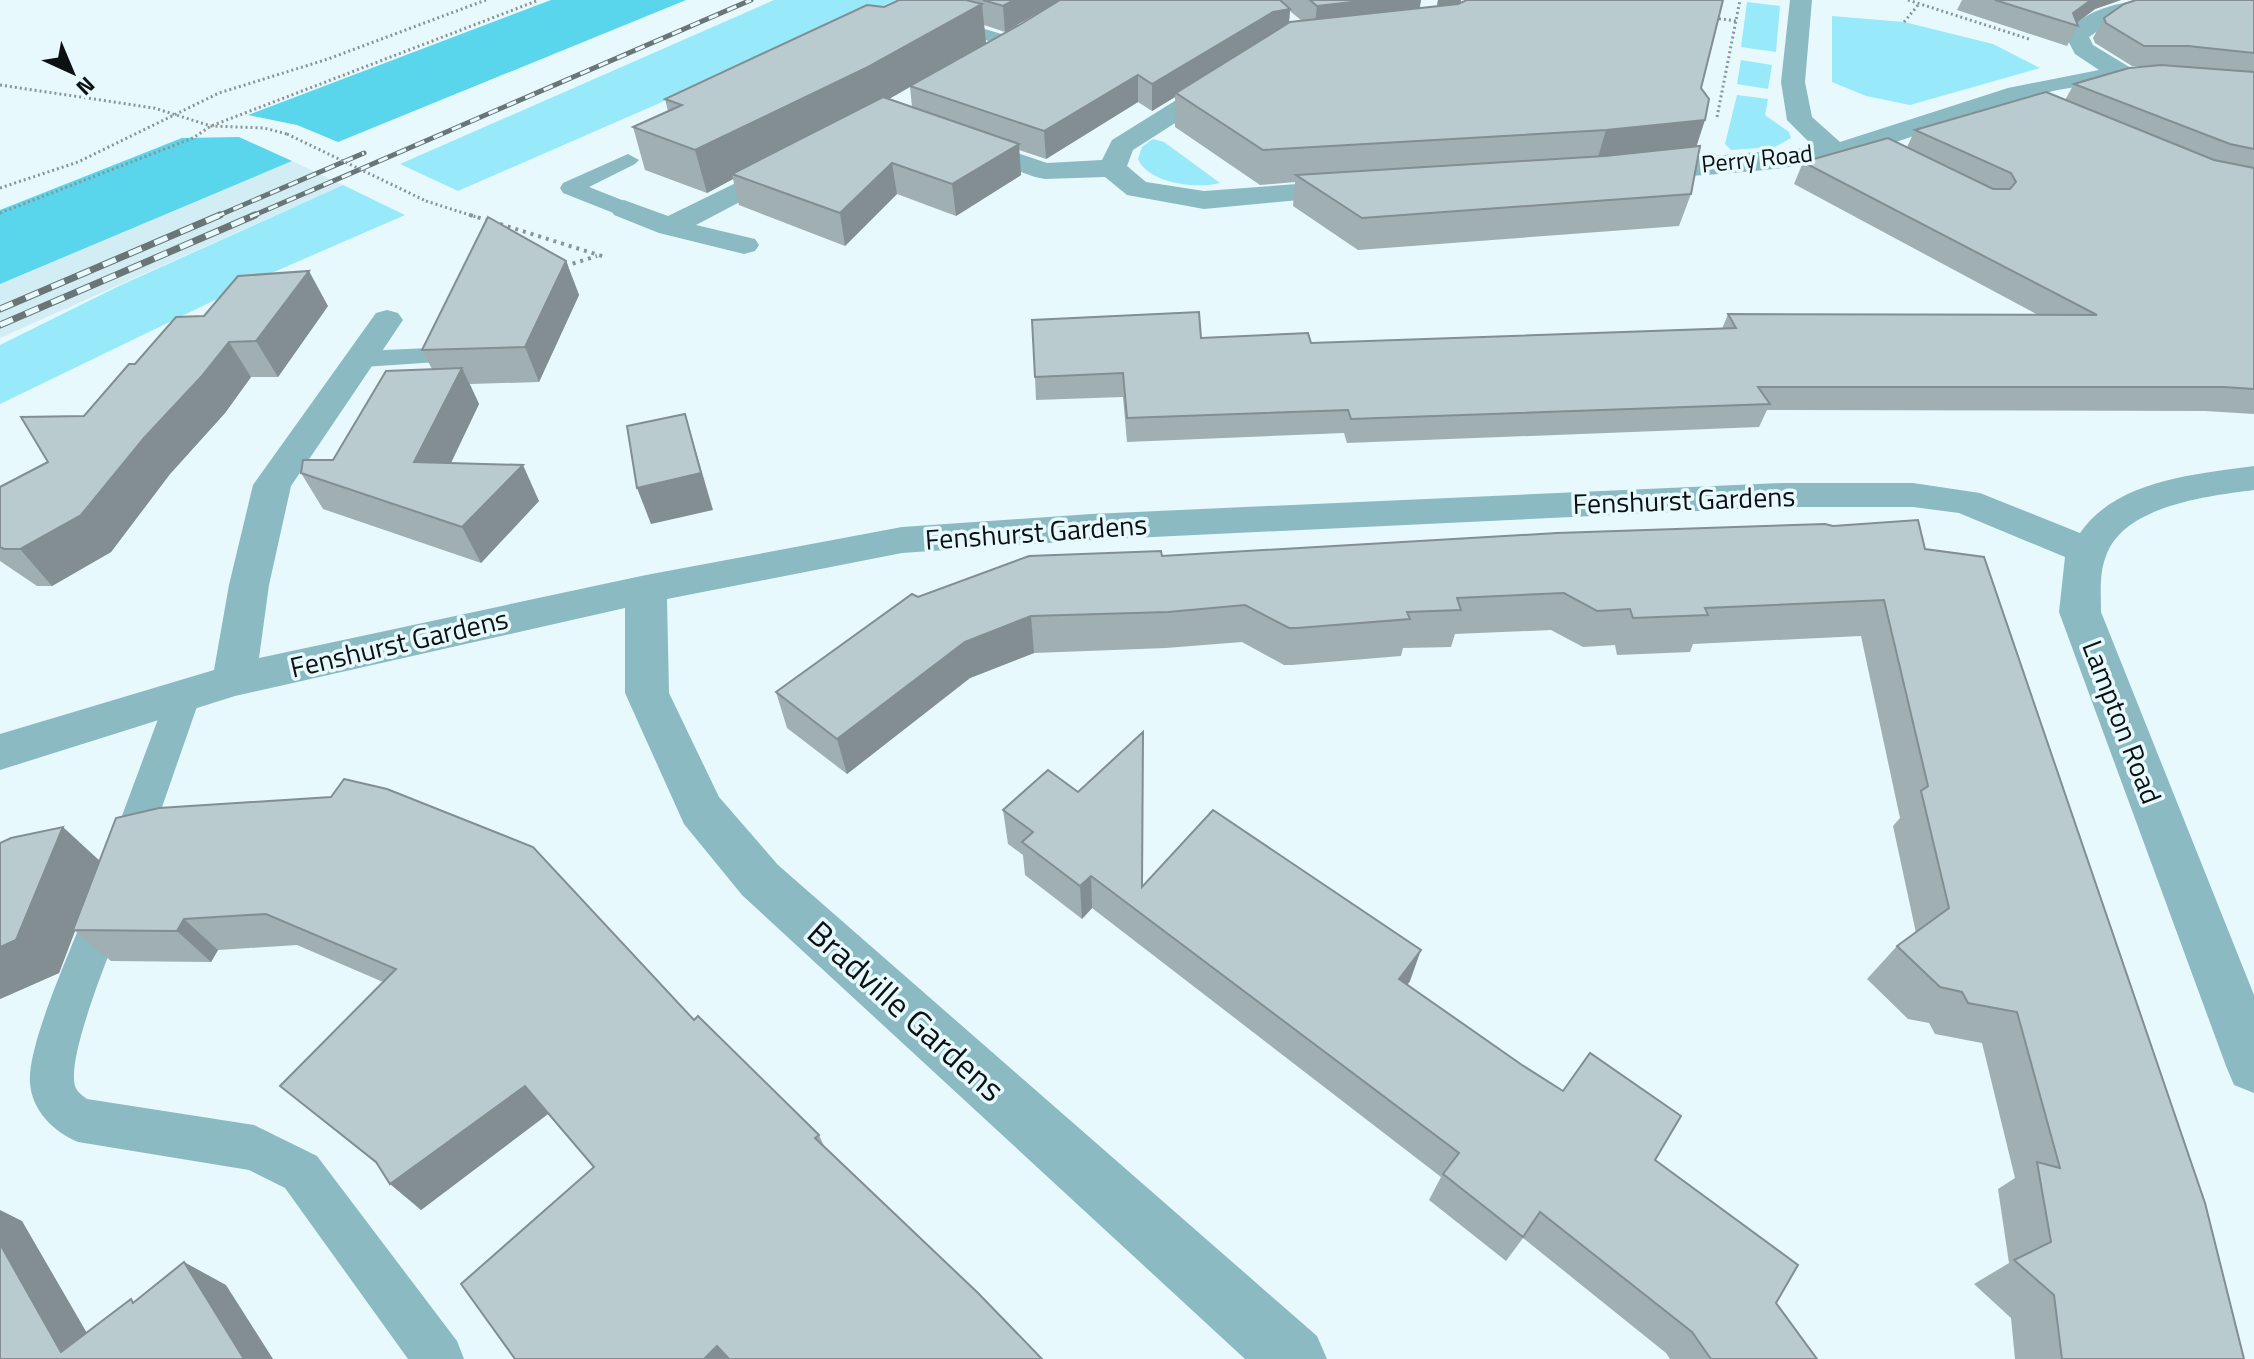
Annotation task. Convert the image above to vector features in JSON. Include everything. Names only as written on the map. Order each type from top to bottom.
[{"type":"street","points":[[1801,0],[1793,82],[1800,120],[1835,151]]},
{"type":"street","points":[[2123,74],[2083,49],[2077,35],[2104,16],[2150,0]]},
{"type":"street","points":[[987,57],[1034,28]]},
{"type":"street","points":[[1112,168],[1121,146],[1244,68]]},
{"type":"street","name":"Perry Road","points":[[1603,173],[1727,165],[1835,151],[2044,86],[2123,74],[2198,77],[2254,85]]},
{"type":"street","points":[[943,136],[1045,171],[1112,168],[1137,189],[1204,200],[1386,186]]},
{"type":"street","points":[[669,227],[817,150]]},
{"type":"street","points":[[624,209],[669,227],[744,245]]},
{"type":"street","points":[[234,680],[249,585],[272,485],[363,359],[387,320]]},
{"type":"street","name":"Lampton Road","points":[[2254,478],[2192,487],[2141,504],[2109,523],[2088,551],[2081,580],[2080,612],[2254,1066]]},
{"type":"street","name":"Fenshurst Gardens","points":[[0,752],[234,680],[646,589],[902,540],[1091,527],[1781,495],[1913,495],[1966,502],[2088,551]]},
{"type":"street","name":"Bradville Gardens","points":[[646,589],[647,693],[701,810],[760,880],[1294,1359]]},
{"type":"lane","points":[[916,23],[927,17],[1013,43]]},
{"type":"lane","points":[[2016,95],[2043,106]]},
{"type":"lane","points":[[1864,142],[1892,156]]},
{"type":"lane","points":[[624,209],[571,188],[628,160]]},
{"type":"lane","points":[[363,359],[429,356]]},
{"type":"lane","points":[[184,695],[55,1050],[52,1085],[62,1107],[78,1120],[254,1148],[301,1172],[439,1359]]},
{"type":"path","points":[[0,188],[78,162],[219,93],[328,59],[486,0]]},
{"type":"path","points":[[0,213],[193,138],[211,126],[275,100],[539,0]]},
{"type":"path","points":[[1727,165],[1710,152],[1740,0]]},
{"type":"path","points":[[1908,0],[2039,42],[2083,49]]},
{"type":"path","points":[[1904,22],[1919,4]]},
{"type":"path","points":[[1707,18],[1736,21]]},
{"type":"path","points":[[0,85],[154,108],[211,126],[264,128],[287,134],[426,201],[598,256],[564,266]]},
{"type":"shaded area","points":[[551,0],[686,0],[338,142],[297,125],[248,115]]},
{"type":"shaded area","points":[[774,0],[896,0],[458,191],[400,164]]},
{"type":"shaded area","points":[[1747,2],[1780,6],[1776,52],[1741,47]]},
{"type":"shaded area","points":[[1832,16],[1904,22],[1993,44],[2040,68],[1910,105],[1866,96],[1832,82]]},
{"type":"shaded area","points":[[1741,60],[1772,65],[1768,89],[1737,84]]},
{"type":"shaded area","points":[[1737,95],[1768,99],[1765,115],[1789,132],[1791,138],[1775,147],[1731,150],[1725,144]]},
{"type":"shaded area","points":[[239,137],[292,161],[0,284],[0,210],[182,138]]},
{"type":"shaded area","points":[[1153,139],[1164,142],[1220,183],[1187,185],[1152,174],[1138,159],[1142,147]]},
{"type":"shaded area","points":[[292,161],[343,185],[0,338],[0,284]]},
{"type":"shaded area","points":[[343,185],[405,215],[267,275],[0,404],[0,345],[119,286]]},
{"type":"building","points":[[899,0],[966,0],[982,4],[868,67],[695,150],[633,127],[682,105],[665,99],[867,5],[884,7]]},
{"type":"building","points":[[983,0],[1014,0],[1003,6]]},
{"type":"building","points":[[1060,0],[1280,0],[1290,9],[1273,12],[1152,84],[1138,75],[1044,131],[910,86]]},
{"type":"building","points":[[1310,0],[1370,0],[1317,6]]},
{"type":"building","points":[[1467,0],[1723,0],[1701,88],[1709,99],[1705,120],[1606,130],[1263,150],[1176,93],[1290,22],[1458,4]]},
{"type":"building","points":[[1995,0],[2091,0],[2073,13],[2078,26]]},
{"type":"building","points":[[2136,0],[2254,0],[2254,53],[2188,46],[2144,46],[2106,23],[2104,18]]},
{"type":"building","points":[[2161,65],[2254,72],[2254,149],[2230,144],[2074,84],[2129,68]]},
{"type":"building","points":[[2046,92],[2214,160],[2254,168],[2254,389],[1758,387],[1770,404],[1351,419],[1348,410],[1127,418],[1123,373],[1035,377],[1032,320],[1199,312],[1201,338],[1308,333],[1311,343],[1736,328],[1728,314],[2097,315],[1803,162],[1888,138],[1993,189],[2010,189],[2016,182],[2011,173],[1915,130]]},
{"type":"building","points":[[883,97],[1019,144],[952,184],[892,163],[840,213],[732,174]]},
{"type":"building","points":[[1700,146],[1691,194],[1362,218],[1296,175],[1605,156]]},
{"type":"building","points":[[488,217],[566,261],[525,347],[422,350]]},
{"type":"building","points":[[309,271],[256,341],[229,342],[81,515],[20,549],[0,547],[0,487],[48,462],[21,417],[84,416],[129,364],[135,364],[176,317],[204,316],[238,276]]},
{"type":"building","points":[[462,368],[414,462],[523,465],[462,527],[301,473],[303,460],[333,460],[386,371]]},
{"type":"building","points":[[685,414],[701,473],[637,488],[627,426]]},
{"type":"building","points":[[1918,520],[1925,549],[1984,557],[2205,1203],[2244,1359],[2062,1359],[2054,1295],[2014,1260],[2051,1242],[2037,1162],[2060,1168],[2017,1012],[1968,1003],[1962,992],[1940,987],[1897,946],[1949,908],[1921,791],[1928,786],[1884,600],[1705,608],[1708,615],[1633,618],[1630,609],[1597,611],[1564,593],[1457,598],[1461,610],[1407,612],[1410,619],[1297,628],[1289,628],[1245,605],[1168,612],[1031,616],[965,642],[837,739],[776,692],[912,594],[918,597],[1029,556],[1161,551],[1162,556],[1557,533],[1833,526]]},
{"type":"building","points":[[1143,732],[1142,887],[1213,810],[1421,950],[1399,979],[1522,1065],[1563,1091],[1590,1053],[1681,1116],[1655,1160],[1798,1265],[1776,1303],[1817,1359],[1711,1359],[1692,1332],[1540,1212],[1523,1237],[1443,1174],[1459,1153],[1091,876],[1080,886],[1022,842],[1033,832],[1003,810],[1048,770],[1078,792]]},
{"type":"building","points":[[344,779],[387,789],[533,847],[694,1020],[698,1016],[819,1135],[815,1138],[978,1293],[1042,1359],[729,1359],[717,1346],[704,1359],[515,1359],[461,1284],[594,1167],[525,1086],[390,1184],[376,1162],[280,1086],[396,969],[266,914],[184,919],[177,931],[73,930],[116,818],[159,808],[331,797]]},
{"type":"building","points":[[63,827],[16,940],[0,947],[0,843]]},
{"type":"building","points":[[0,1244],[61,1352],[131,1299],[133,1303],[184,1262],[244,1359],[0,1359]]},
{"type":"railway","points":[[250,217],[751,0]]},
{"type":"railway","points":[[215,217],[364,153]]},
{"type":"railway","points":[[0,309],[220,215]]},
{"type":"railway","points":[[0,325],[255,215]]}]
